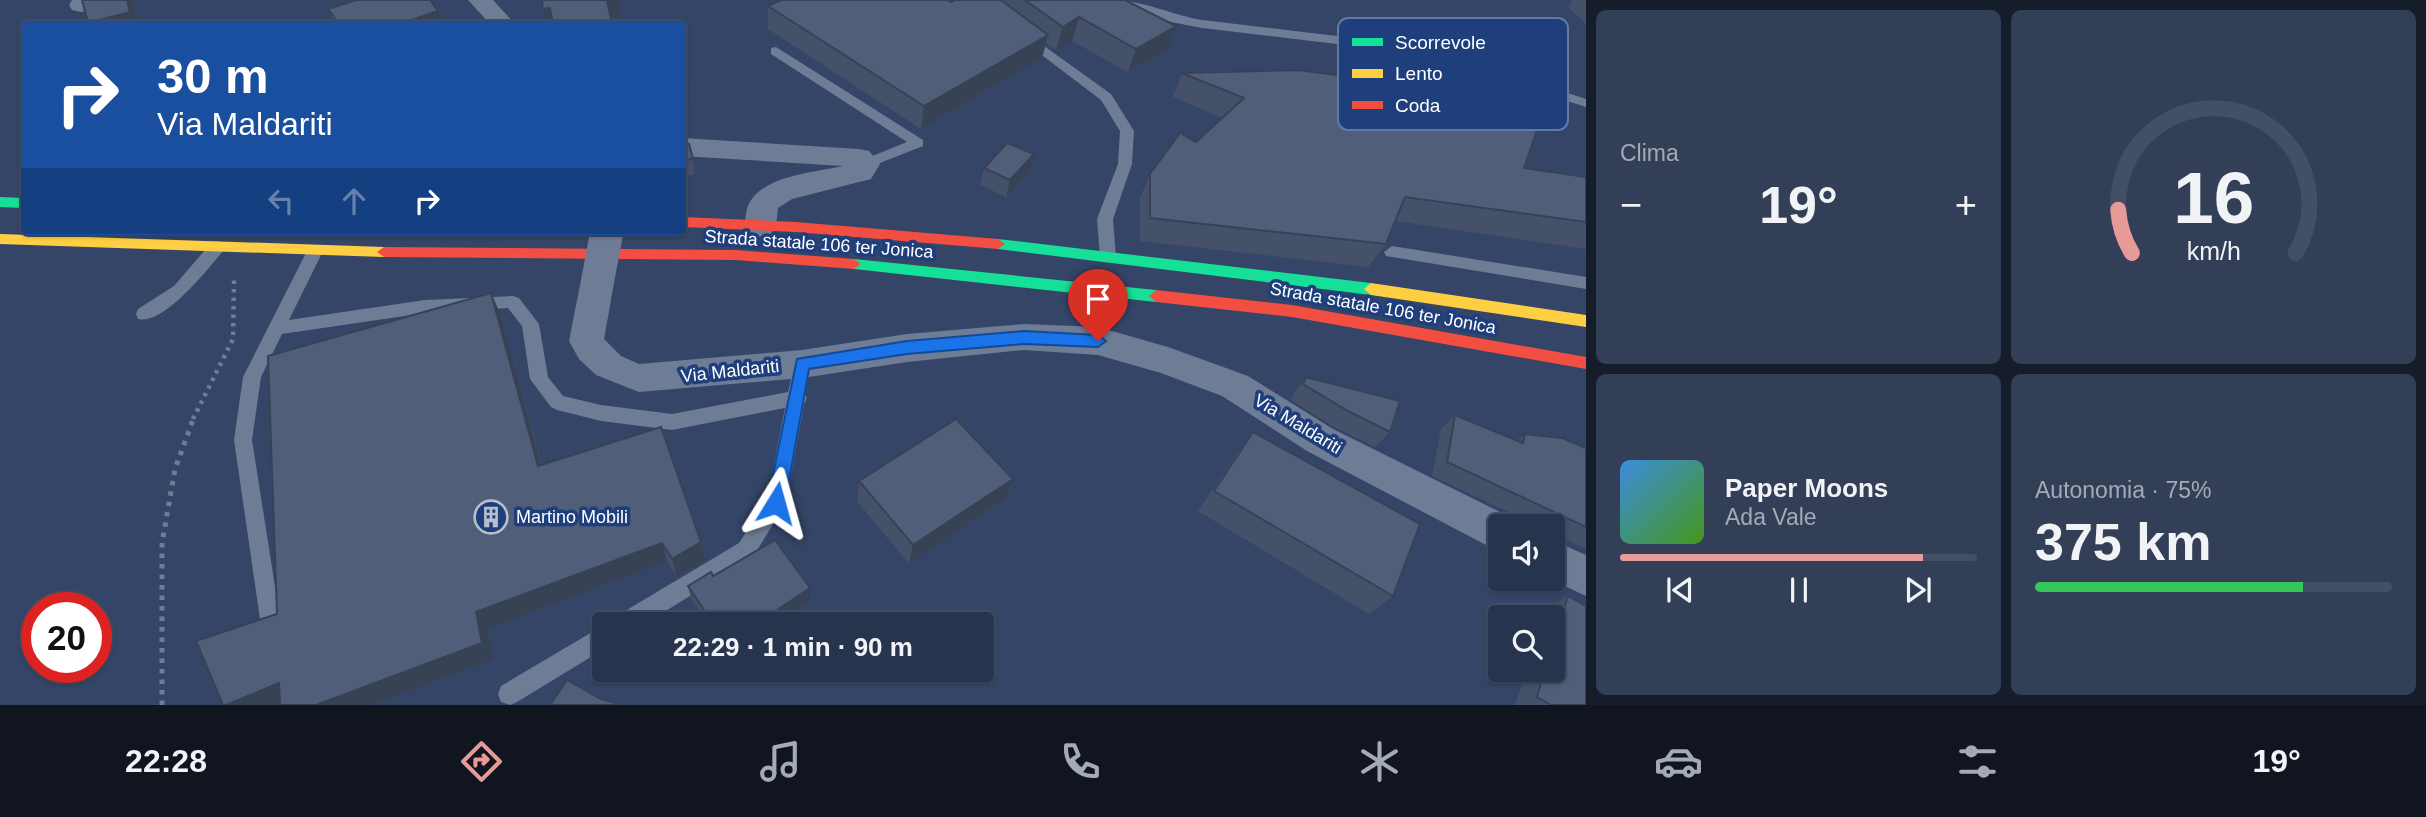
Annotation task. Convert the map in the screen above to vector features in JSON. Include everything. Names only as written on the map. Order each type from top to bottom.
[{"type":"main road","points":[[0,202],[21,203]]},
{"type":"main road","name":"Strada statale 106 ter Jonica","points":[[686,222],[886,233],[1282,276],[1586,321]]},
{"type":"main road","name":"Strada statale 106 ter Jonica","points":[[0,239],[315,251],[736,255],[885,266],[1292,311],[1586,363]]},
{"type":"street","points":[[480,0],[500,21]]},
{"type":"street","points":[[686,147],[859,158],[865,164],[861,172],[782,191],[763,203],[760,226]]},
{"type":"street","name":"Via Maldariti","points":[[606,235],[586,341],[596,359],[615,371],[639,378],[665,377],[1024,337],[1098,341],[1168,361],[1234,386],[1320,440],[1488,526]]},
{"type":"street","points":[[1565,566],[1586,576]]},
{"type":"lane","points":[[1118,0],[1175,19],[1202,24],[1338,40]]},
{"type":"lane","points":[[1019,32],[1106,97],[1127,131],[1125,164],[1105,219],[1108,257]]},
{"type":"lane","points":[[776,51],[918,143],[865,164]]},
{"type":"lane","points":[[1568,97],[1586,103]]},
{"type":"lane","points":[[144,314],[180,290],[217,247]]},
{"type":"lane","points":[[268,612],[243,440],[252,377],[315,251]]},
{"type":"lane","points":[[1392,252],[1586,282]]},
{"type":"lane","points":[[278,328],[330,324],[474,300],[513,302],[530,324],[539,379],[557,402],[601,413],[672,422],[798,398]]},
{"type":"lane","points":[[644,612],[746,550],[776,503],[782,458],[798,398],[802,363]]},
{"type":"lane","points":[[509,694],[592,643]]},
{"type":"path","points":[[162,705],[162,543],[175,469],[198,406],[233,339],[236,247]]},
{"type":"building","points":[[82,0],[127,0],[130,12],[87,21]]},
{"type":"building","points":[[356,0],[430,0],[438,11],[409,21],[337,21],[328,9]]},
{"type":"building","points":[[542,0],[613,0],[607,1],[611,21],[552,21],[550,8],[543,9]]},
{"type":"building","points":[[781,0],[1001,0],[1048,35],[924,106],[768,6]]},
{"type":"building","points":[[1025,0],[1125,0],[1176,26],[1136,49],[1079,17],[1063,27]]},
{"type":"building","points":[[1298,70],[1338,75],[1338,130],[1537,130],[1524,168],[1586,177],[1586,222],[1405,197],[1386,244],[1150,218],[1150,174],[1180,133],[1196,142],[1244,98],[1182,73]]},
{"type":"building","points":[[686,143],[689,144],[693,159],[686,160]]},
{"type":"building","points":[[1007,143],[1034,154],[1010,180],[984,168]]},
{"type":"building","name":"Martino Mobili","points":[[491,293],[538,466],[661,427],[701,542],[672,559],[662,543],[476,612],[482,643],[316,705],[280,705],[279,683],[223,705],[196,641],[277,614],[268,356]]},
{"type":"building","points":[[1306,377],[1400,401],[1390,432],[1303,384]]},
{"type":"building","points":[[1455,415],[1523,443],[1525,434],[1562,438],[1586,448],[1586,527],[1565,517],[1565,514],[1558,514],[1447,462]]},
{"type":"building","points":[[956,419],[1013,479],[913,545],[859,481]]},
{"type":"building","points":[[1253,432],[1420,524],[1393,596],[1214,491]]},
{"type":"building","points":[[775,540],[810,588],[774,612],[705,612],[688,586],[711,572],[713,576]]},
{"type":"building","points":[[1568,596],[1586,606],[1586,705],[1551,705],[1537,697],[1541,682],[1565,682],[1565,606]]},
{"type":"building","points":[[567,680],[599,698],[621,705],[550,705]]},
{"type":"traffic: fast","points":[[0,202],[21,203]]},
{"type":"traffic: fast","points":[[998,244],[1371,289]]},
{"type":"traffic: fast","points":[[854,264],[1156,296]]},
{"type":"traffic: slow","points":[[0,239],[384,252]]},
{"type":"traffic: slow","points":[[1371,289],[1586,321]]},
{"type":"traffic: jam","points":[[686,222],[796,227],[998,244]]},
{"type":"traffic: jam","points":[[384,252],[736,255],[854,264]]},
{"type":"traffic: jam","points":[[1156,296],[1292,311],[1586,363]]},
{"type":"place","name":"Martino Mobili","points":[[491,517]]},
{"type":"route","points":[[776,503],[782,458],[798,398],[802,363],[907,348],[1024,337],[1098,341]]}]
